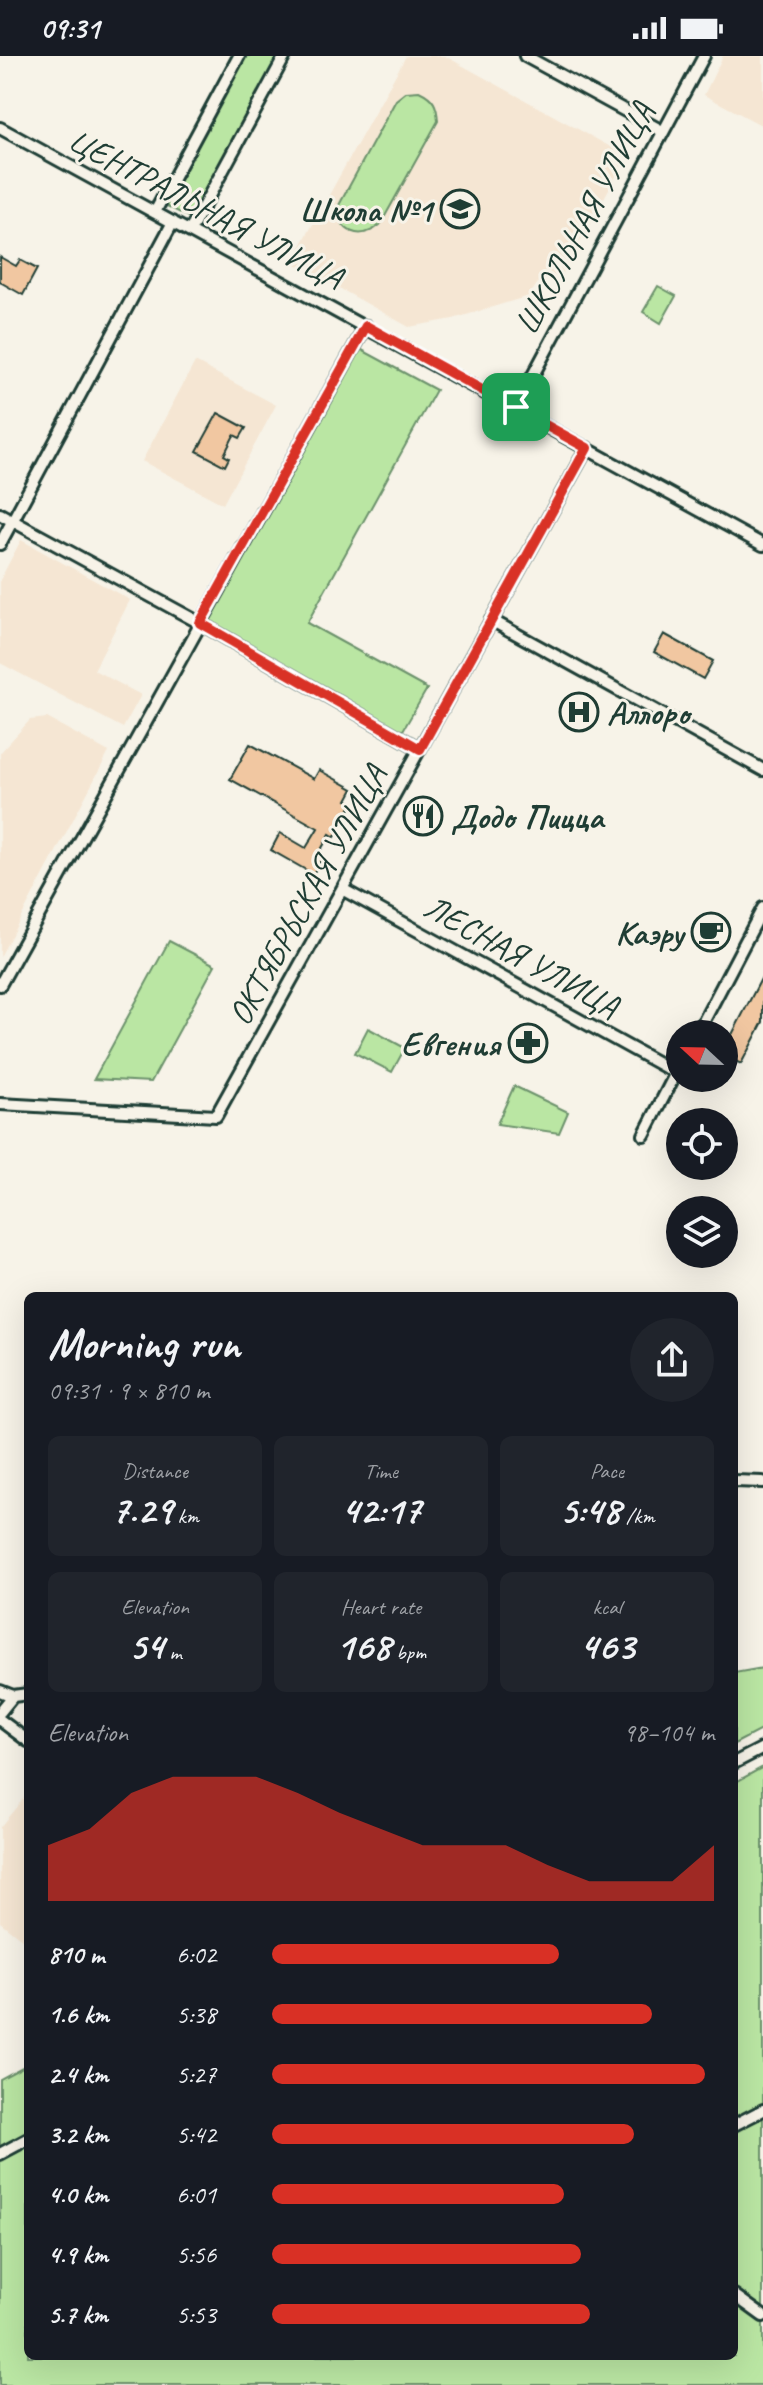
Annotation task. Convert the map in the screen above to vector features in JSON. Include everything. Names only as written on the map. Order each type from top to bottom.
[{"type":"street","points":[[155,212],[239,56]]},
{"type":"street","points":[[190,231],[285,56]]},
{"type":"street","points":[[525,56],[662,131]]},
{"type":"street","name":"ШКОЛЬНАЯ УЛИЦА","points":[[516,407],[704,56]]},
{"type":"street","name":"ЦЕНТРАЛЬНАЯ УЛИЦА","points":[[0,128],[516,407],[763,545]]},
{"type":"street","points":[[0,544],[173,222]]},
{"type":"street","points":[[0,985],[366,326]]},
{"type":"street","name":"ОКТЯБРЬСКАЯ УЛИЦА","points":[[0,1104],[216,1116],[587,448]]},
{"type":"street","points":[[0,514],[200,623],[420,749]]},
{"type":"street","points":[[491,620],[763,770]]},
{"type":"street","name":"ЛЕСНАЯ УЛИЦА","points":[[342,889],[666,1063]]},
{"type":"street","points":[[704,1020],[763,908]]},
{"type":"street","points":[[644,1135],[666,1092]]},
{"type":"street","points":[[738,1481],[763,1482]]},
{"type":"street","points":[[0,1691],[13,1696],[24,1695]]},
{"type":"street","points":[[0,1712],[13,1696]]},
{"type":"street","points":[[0,1720],[24,1738]]},
{"type":"street","points":[[738,1761],[763,1748]]},
{"type":"street","points":[[738,2123],[763,2110]]},
{"type":"street","points":[[0,2154],[24,2141]]},
{"type":"street","points":[[738,2298],[763,2316]]},
{"type":"shaded area","name":"Школа №1","points":[[406,56],[445,56],[627,156],[557,284],[542,277],[529,296],[453,319],[409,327],[292,262]]},
{"type":"shaded area","points":[[723,56],[763,56],[763,126],[704,95]]},
{"type":"shaded area","points":[[195,362],[276,405],[223,504],[142,461]]},
{"type":"shaded area","points":[[21,540],[130,600],[94,670],[141,695],[123,728],[0,663],[0,580]]},
{"type":"shaded area","points":[[47,718],[109,752],[0,957],[0,753],[30,720]]},
{"type":"shaded area","points":[[24,1798],[24,1941],[0,1922],[0,1827]]},
{"type":"green space","points":[[245,56],[280,56],[192,219],[165,205]]},
{"type":"green space","points":[[419,91],[434,103],[438,121],[380,225],[365,233],[352,232],[342,223],[338,207],[396,100],[406,92]]},
{"type":"green space","points":[[658,286],[676,296],[661,323],[643,312]]},
{"type":"green space","points":[[360,349],[436,390],[307,623],[427,689],[402,732],[207,621]]},
{"type":"green space","points":[[169,941],[215,965],[151,1082],[94,1079]]},
{"type":"green space","points":[[368,1028],[405,1048],[392,1072],[355,1053]]},
{"type":"green space","points":[[514,1086],[568,1112],[559,1133],[497,1124]]},
{"type":"green space","points":[[763,1668],[763,1729],[738,1742],[738,1672]]},
{"type":"green space","points":[[763,1767],[763,2385],[0,2385],[0,2079],[24,2066],[24,2360],[738,2360],[738,1781]]},
{"type":"building","points":[[0,257],[16,266],[20,260],[37,269],[23,295],[0,282]]},
{"type":"building","points":[[218,413],[246,428],[240,438],[234,435],[224,455],[229,458],[225,466],[197,451]]},
{"type":"building","points":[[664,634],[713,661],[703,679],[654,652]]},
{"type":"building","points":[[250,744],[314,779],[319,770],[353,789],[347,800],[353,803],[335,837],[330,834],[318,855],[322,858],[313,874],[271,850],[280,833],[306,848],[318,828],[230,779]]},
{"type":"building","points":[[763,975],[763,1022],[741,1064],[738,1062],[738,1023]]},
{"type":"place","name":"Школа №1","points":[[460,209]]},
{"type":"place","name":"Аллоро","points":[[579,712]]},
{"type":"place","name":"Додо Пицца","points":[[423,816]]},
{"type":"place","name":"Каэру","points":[[711,932]]},
{"type":"place","name":"Евгения","points":[[528,1043]]},
{"type":"route","points":[[366,326],[516,407],[587,448],[420,749],[200,623],[366,326]]}]
